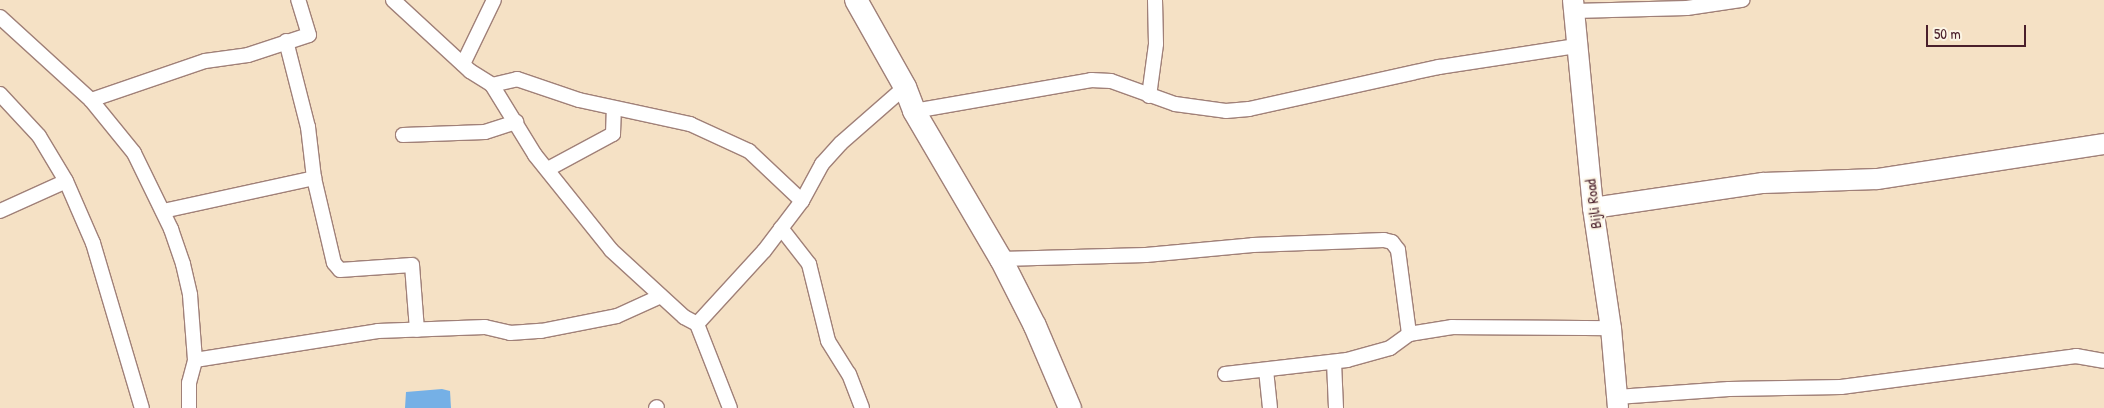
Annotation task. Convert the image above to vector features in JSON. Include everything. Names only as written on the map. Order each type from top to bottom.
[{"type":"main road","points":[[856,0],[905,87],[914,111],[1001,259],[1035,326],[1070,408]]},
{"type":"street","points":[[91,100],[205,61],[248,55],[309,34],[298,0]]},
{"type":"street","points":[[393,0],[463,64],[492,85],[535,155],[611,250],[661,296],[697,324],[730,408]]},
{"type":"street","points":[[1149,96],[1156,44],[1156,0]]},
{"type":"street","points":[[1573,5],[1687,8],[1742,0]]},
{"type":"street","points":[[463,64],[494,1]]},
{"type":"street","name":"Bijli Road","points":[[1573,5],[1593,208],[1611,328],[1617,402]]},
{"type":"street","points":[[0,17],[91,100],[134,153],[163,211],[183,264],[190,295],[195,360],[189,383],[189,408]]},
{"type":"street","points":[[286,41],[308,127],[314,178],[334,263],[340,270],[412,265],[417,330]]},
{"type":"street","points":[[914,111],[1091,80],[1111,81],[1175,104],[1226,110],[1249,109],[1439,66],[1577,46]]},
{"type":"street","points":[[492,85],[517,79],[614,108],[690,124],[748,151],[802,201]]},
{"type":"street","points":[[697,324],[744,274],[781,228],[802,201],[822,164],[841,143],[905,87]]},
{"type":"street","points":[[0,94],[39,136],[66,182],[93,243],[142,408]]},
{"type":"street","points":[[548,169],[613,134],[614,108]]},
{"type":"street","points":[[404,135],[485,132],[516,122]]},
{"type":"street","points":[[1593,208],[1764,183],[1877,179],[2104,144]]},
{"type":"street","points":[[163,211],[314,178]]},
{"type":"street","points":[[0,211],[66,182]]},
{"type":"street","points":[[781,228],[809,264],[828,341],[849,374],[862,408]]},
{"type":"street","points":[[1001,259],[1146,255],[1253,245],[1384,240],[1392,242],[1398,250],[1409,334]]},
{"type":"street","points":[[195,360],[352,333],[485,327],[510,333],[541,331],[617,316],[661,296]]},
{"type":"street","points":[[1225,374],[1334,362],[1390,348],[1409,334],[1466,326],[1611,328]]},
{"type":"street","points":[[1617,402],[1728,389],[1840,387],[2076,356],[2104,360]]},
{"type":"street","points":[[1334,362],[1336,408]]},
{"type":"street","points":[[1266,370],[1270,408]]},
{"type":"water","points":[[442,389],[450,391],[451,408],[405,408],[406,392]]}]
